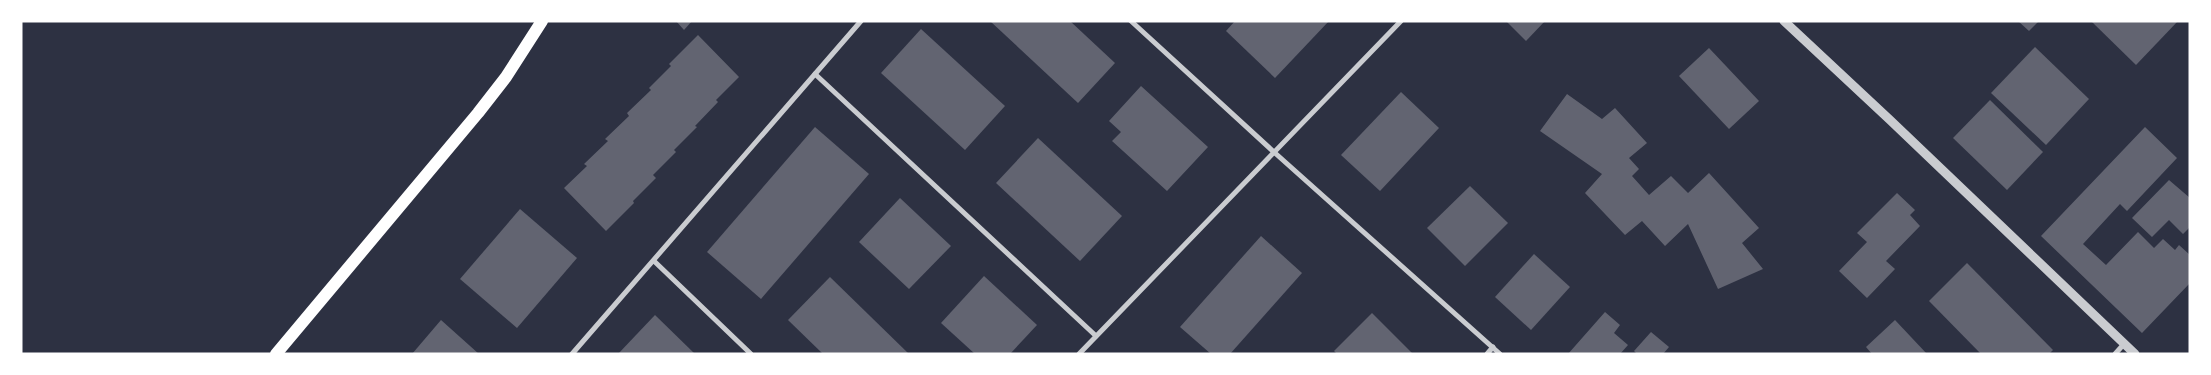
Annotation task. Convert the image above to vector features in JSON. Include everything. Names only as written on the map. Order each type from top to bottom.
[{"type":"main road","points":[[276,354],[478,113],[506,77],[542,21]]},
{"type":"street","points":[[572,354],[862,21]]},
{"type":"street","points":[[1131,21],[1275,153],[1500,354]]},
{"type":"street","points":[[1079,354],[1401,21]]},
{"type":"street","points":[[1784,21],[2135,354]]},
{"type":"street","points":[[815,74],[1096,336]]},
{"type":"street","points":[[654,261],[751,354]]},
{"type":"street","points":[[2115,354],[2124,344]]},
{"type":"street","points":[[1487,354],[1493,347]]},
{"type":"building","points":[[676,21],[692,21],[684,30]]},
{"type":"building","points":[[990,21],[1070,21],[1115,63],[1078,103]]},
{"type":"building","points":[[1235,21],[1329,21],[1275,78],[1226,31]]},
{"type":"building","points":[[1506,21],[1545,21],[1526,41]]},
{"type":"building","points":[[2018,21],[2039,21],[2029,31]]},
{"type":"building","points":[[2091,21],[2178,21],[2136,65]]},
{"type":"building","points":[[921,29],[1005,106],[965,150],[881,73]]},
{"type":"building","points":[[698,35],[739,77],[716,100],[718,102],[695,126],[697,127],[674,150],[676,152],[653,175],[656,178],[606,231],[564,188],[587,166],[584,164],[608,141],[605,139],[629,116],[627,113],[651,90],[649,88],[671,66],[669,64]]},
{"type":"building","points":[[2035,47],[2089,99],[2046,145],[1991,93]]},
{"type":"building","points":[[1709,48],[1759,101],[1729,129],[1679,76]]},
{"type":"building","points":[[1141,86],[1208,147],[1167,191],[1112,141],[1121,132],[1109,121]]},
{"type":"building","points":[[1401,92],[1439,128],[1380,191],[1341,155]]},
{"type":"building","points":[[1567,94],[1602,119],[1615,108],[1647,143],[1629,158],[1639,169],[1632,176],[1649,195],[1671,176],[1688,193],[1709,173],[1759,228],[1742,243],[1763,269],[1718,289],[1688,224],[1665,246],[1642,221],[1625,235],[1585,193],[1602,174],[1540,131]]},
{"type":"building","points":[[1990,100],[2043,152],[2007,190],[1953,138]]},
{"type":"building","points":[[815,127],[869,174],[761,299],[707,252]]},
{"type":"building","points":[[2145,127],[2177,158],[2127,211],[2120,204],[2083,244],[2106,265],[2138,232],[2154,248],[2163,239],[2175,250],[2179,245],[2190,255],[2190,283],[2142,333],[2041,236]]},
{"type":"building","points":[[1038,138],[1122,216],[1080,261],[996,183]]},
{"type":"building","points":[[2169,180],[2190,198],[2190,227],[2183,234],[2169,220],[2152,237],[2132,218]]},
{"type":"building","points":[[1470,186],[1508,223],[1465,266],[1427,228]]},
{"type":"building","points":[[1897,193],[1915,210],[1910,215],[1920,226],[1886,261],[1895,269],[1867,298],[1839,271],[1867,242],[1857,233]]},
{"type":"building","points":[[900,198],[951,246],[909,289],[859,242]]},
{"type":"building","points":[[520,209],[577,258],[517,328],[460,279]]},
{"type":"building","points":[[1261,236],[1302,273],[1230,354],[1211,354],[1180,327]]},
{"type":"building","points":[[1534,254],[1570,287],[1531,330],[1495,297]]},
{"type":"building","points":[[1967,263],[2053,350],[2049,354],[1981,354],[1929,301]]},
{"type":"building","points":[[984,276],[1037,325],[1010,354],[975,354],[941,323]]},
{"type":"building","points":[[830,277],[909,354],[823,354],[788,320]]},
{"type":"building","points":[[1605,312],[1620,325],[1614,333],[1628,345],[1620,354],[1568,354]]},
{"type":"building","points":[[1372,313],[1413,354],[1337,354],[1334,351]]},
{"type":"building","points":[[655,315],[695,354],[618,354]]},
{"type":"building","points":[[441,320],[479,354],[412,354]]},
{"type":"building","points":[[1895,320],[1927,354],[1872,354],[1866,347]]},
{"type":"building","points":[[1651,332],[1669,347],[1663,354],[1637,354],[1634,351]]}]
